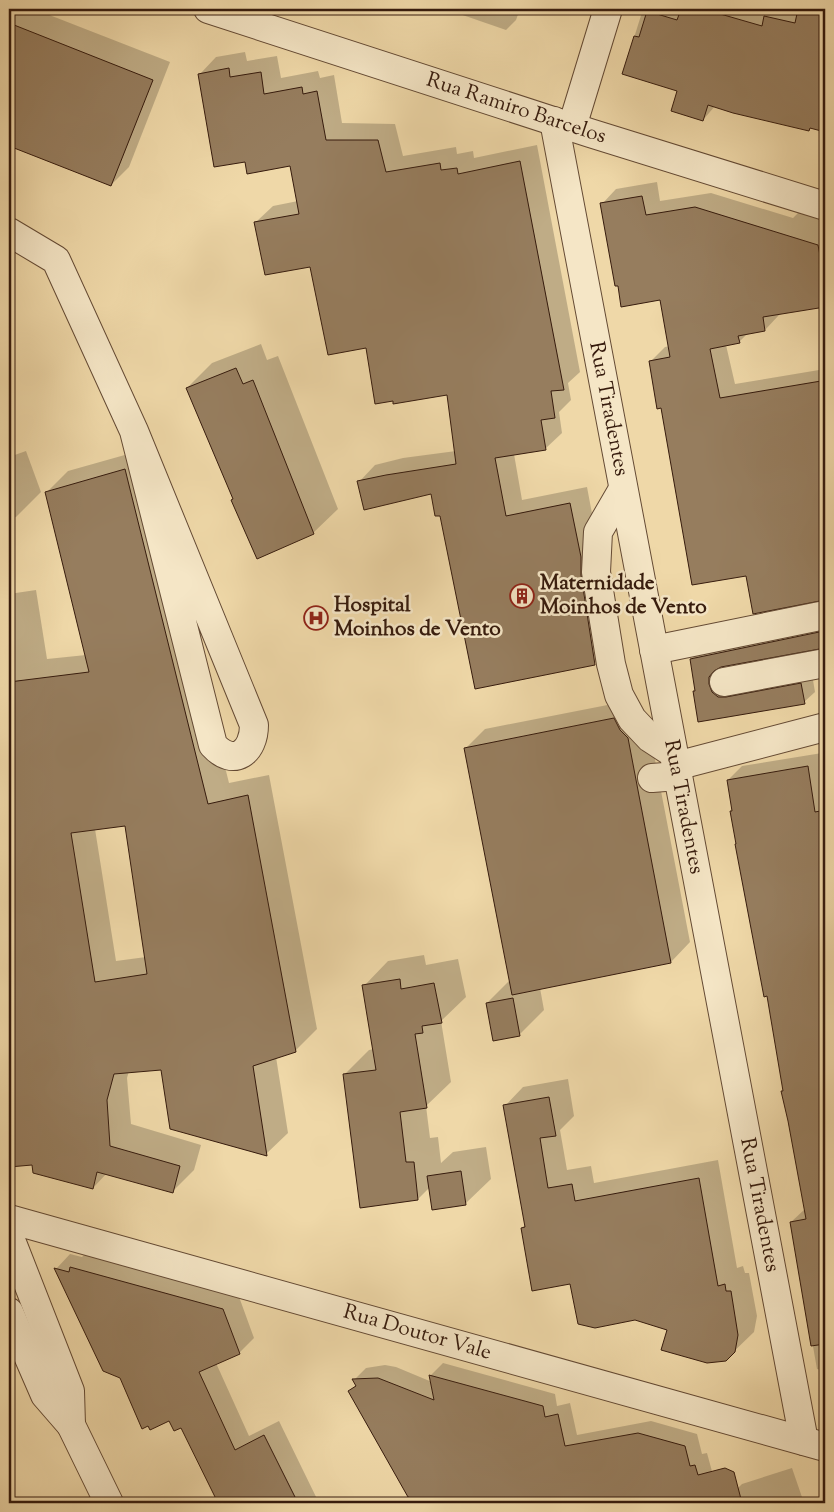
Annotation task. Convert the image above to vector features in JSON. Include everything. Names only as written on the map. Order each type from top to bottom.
[{"type":"street","name":"Rua Ramiro Barcelos","points":[[208,9],[572,127],[825,206]]},
{"type":"street","name":"Rua Tiradentes","points":[[608,9],[572,127],[563,172],[654,650],[670,768],[814,1444]]},
{"type":"street","name":"Rua Tiradentes","points":[[563,172],[572,127]]},
{"type":"street","points":[[9,232],[56,260],[134,431],[254,725],[254,736],[248,749],[238,755],[229,756],[220,752],[214,745],[134,431]]},
{"type":"street","points":[[623,489],[598,532],[596,572],[611,664],[620,695],[632,719],[650,738],[670,768],[825,727]]},
{"type":"street","points":[[654,650],[825,615]]},
{"type":"street","points":[[724,682],[825,663]]},
{"type":"street","name":"Rua Doutor Vale","points":[[9,1219],[814,1444]]},
{"type":"street","points":[[9,1235],[70,1391],[71,1425]]},
{"type":"street","points":[[9,1312],[46,1395],[71,1425],[108,1503]]},
{"type":"building","points":[[681,9],[703,9],[762,26],[764,16],[795,23],[798,9],[825,9],[825,132],[810,128],[809,131],[733,113],[708,105],[703,121],[671,111],[677,91],[622,74],[634,36],[639,37],[647,11],[677,20]]},
{"type":"building","points":[[9,23],[153,80],[111,186],[9,146]]},
{"type":"building","points":[[229,68],[230,77],[261,72],[264,94],[302,87],[303,94],[317,91],[326,140],[378,140],[386,172],[440,163],[441,170],[457,168],[458,174],[520,161],[564,390],[551,391],[555,418],[541,420],[546,450],[495,458],[506,516],[570,503],[581,557],[581,575],[595,665],[475,689],[440,516],[435,516],[431,494],[364,510],[357,481],[456,464],[447,395],[393,404],[393,401],[375,404],[366,348],[328,355],[310,267],[265,275],[254,222],[299,214],[290,166],[247,174],[245,162],[214,167],[198,74]]},
{"type":"building","points":[[642,196],[646,215],[695,207],[818,245],[825,282],[825,307],[763,317],[765,331],[738,336],[740,343],[710,349],[720,398],[821,381],[825,402],[825,600],[753,614],[746,576],[692,585],[661,408],[657,409],[649,361],[670,357],[660,300],[621,307],[618,286],[615,286],[600,203]]},
{"type":"building","points":[[236,368],[243,384],[253,380],[314,534],[257,559],[186,388]]},
{"type":"building","points":[[125,469],[208,804],[248,795],[296,1052],[253,1066],[267,1156],[170,1129],[161,1070],[114,1074],[107,1100],[110,1146],[180,1166],[173,1193],[97,1172],[93,1189],[33,1173],[32,1165],[9,1167],[9,682],[89,672],[45,492]],"holes":[[[125,826],[147,974],[95,982],[71,833]]]},
{"type":"building","points":[[824,631],[825,648],[721,667],[709,677],[712,692],[718,697],[801,683],[805,704],[698,722],[690,659]]},
{"type":"building","points":[[614,718],[620,730],[628,738],[671,963],[512,995],[464,748]]},
{"type":"building","points":[[808,766],[815,812],[825,810],[825,1344],[811,1346],[790,1222],[806,1219],[781,1091],[783,1091],[767,996],[764,997],[735,844],[727,780]]},
{"type":"building","points":[[400,979],[401,989],[434,983],[442,1023],[422,1026],[423,1033],[415,1034],[427,1108],[400,1112],[406,1162],[414,1162],[418,1200],[360,1208],[343,1074],[376,1070],[362,985]]},
{"type":"building","points":[[513,998],[520,1036],[493,1041],[486,1003]]},
{"type":"building","points":[[549,1097],[556,1136],[540,1138],[548,1188],[572,1184],[575,1201],[699,1178],[718,1286],[725,1284],[726,1291],[731,1291],[738,1335],[735,1352],[726,1361],[707,1363],[661,1350],[667,1330],[635,1320],[595,1328],[578,1324],[570,1284],[532,1291],[521,1228],[525,1227],[503,1105]]},
{"type":"building","points":[[461,1171],[466,1205],[432,1210],[427,1176]]},
{"type":"building","points":[[70,1267],[223,1309],[240,1354],[199,1372],[235,1450],[264,1435],[298,1503],[218,1503],[181,1428],[174,1431],[169,1421],[150,1430],[148,1426],[142,1429],[120,1378],[103,1371],[54,1268],[69,1272]]},
{"type":"building","points":[[429,1375],[543,1406],[545,1417],[558,1414],[565,1446],[638,1433],[685,1446],[690,1466],[695,1465],[698,1475],[725,1468],[734,1472],[742,1503],[429,1503],[408,1497],[348,1391],[356,1386],[352,1379],[378,1378],[434,1400]]},
{"type":"place","name":"Maternidade Moinhos de Vento","points":[[522,596]]},
{"type":"place","name":"Hospital Moinhos de Vento","points":[[316,618]]}]
